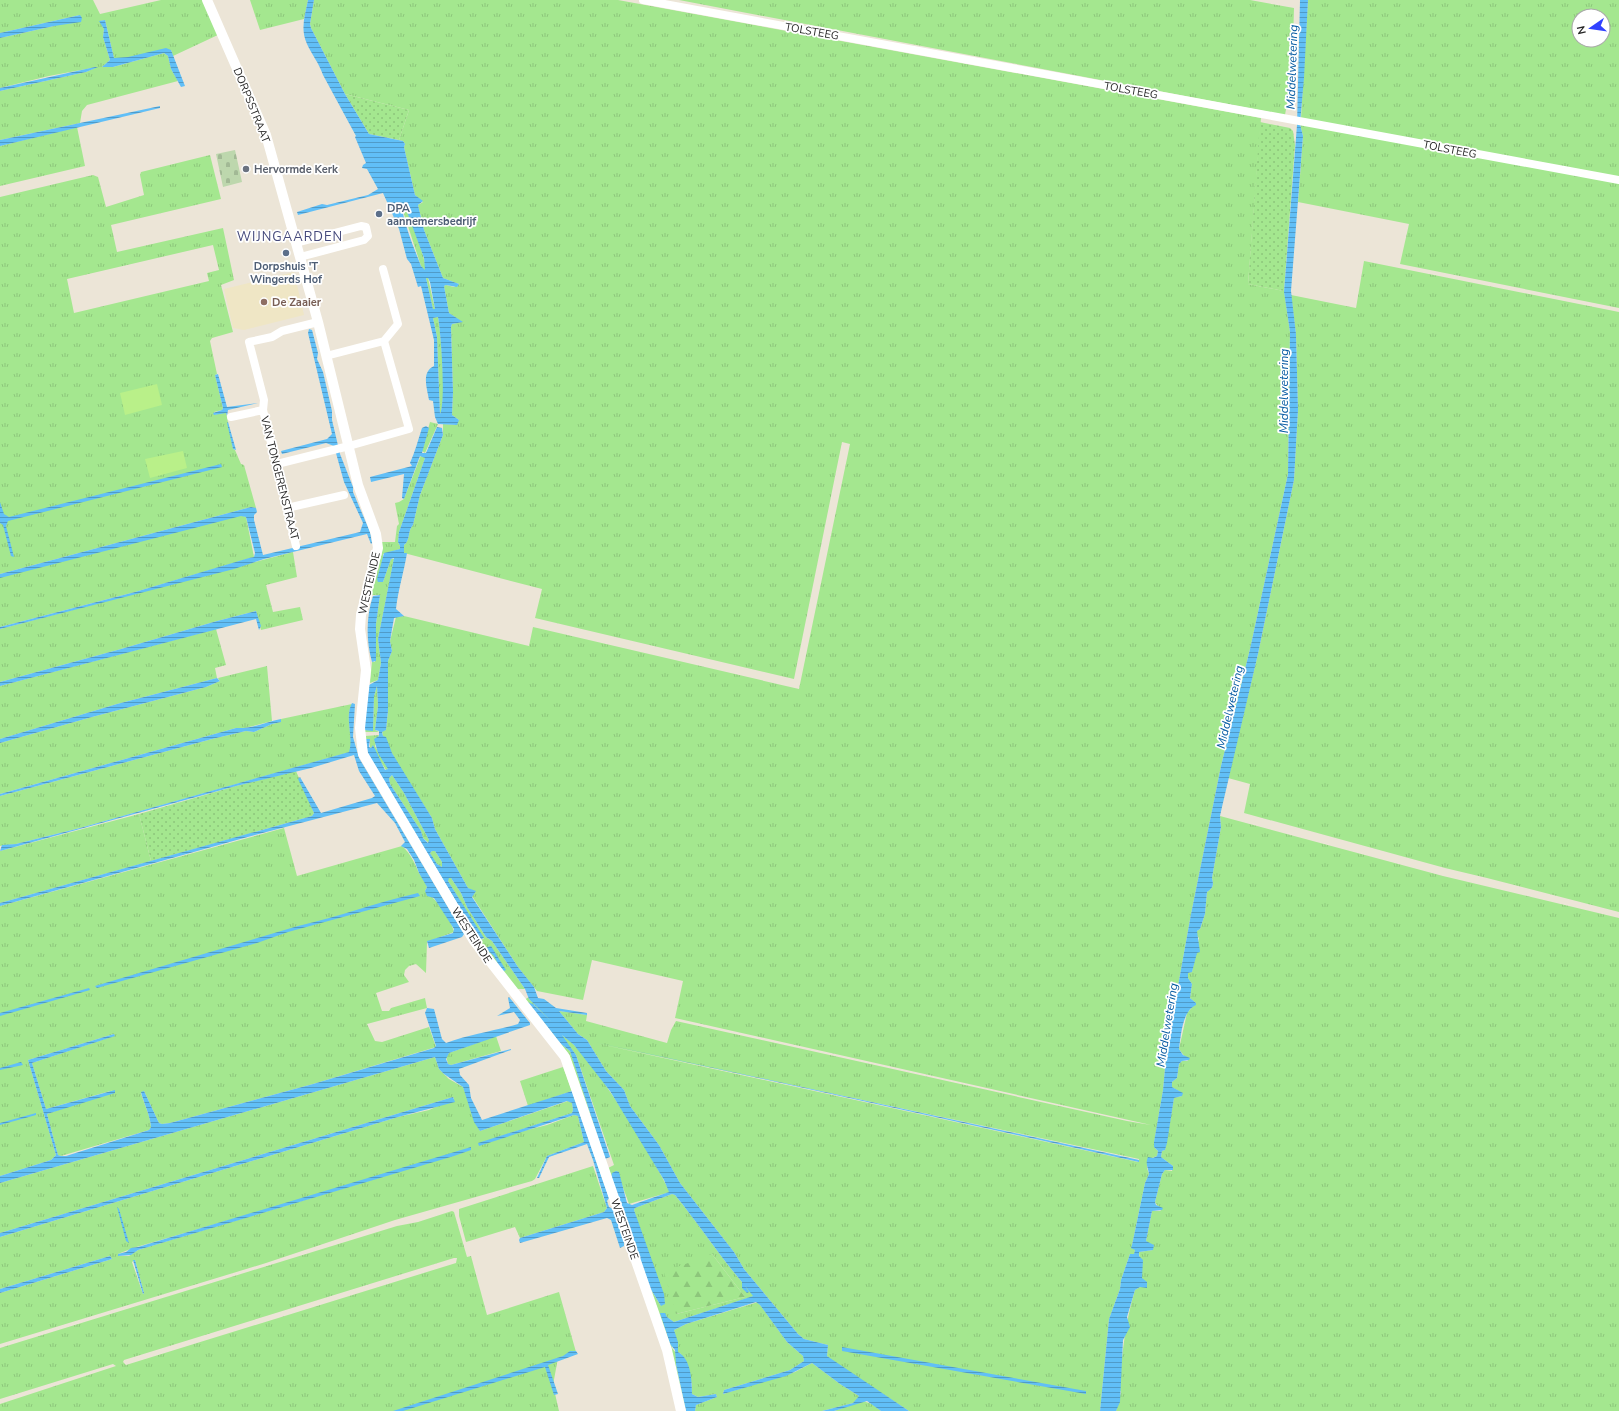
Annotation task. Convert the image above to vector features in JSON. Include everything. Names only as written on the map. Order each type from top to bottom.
[{"type":"street","name":"DORPSSTRAAT","points":[[207,0],[214,12],[266,136],[318,322],[326,356],[340,448]]},
{"type":"street","name":"TOLSTEEG","points":[[643,0],[1619,180]]},
{"type":"street","points":[[296,243],[361,226],[366,227],[368,232],[368,236],[364,240],[300,257]]},
{"type":"street","points":[[326,356],[384,341],[398,324],[383,269]]},
{"type":"street","name":"VAN TONGERENSTRAAT","points":[[296,546],[263,410],[264,400],[250,342],[272,337],[282,331],[318,322]]},
{"type":"street","points":[[277,464],[408,429],[384,341]]},
{"type":"street","name":"VAN TONGERENSTRAAT","points":[[230,417],[263,410]]},
{"type":"street","name":"WESTEINDE","points":[[340,448],[360,491],[376,534],[378,548],[361,615],[360,629],[366,670],[360,728],[363,754],[474,941],[564,1057],[668,1350],[681,1411]]},
{"type":"street","points":[[287,508],[344,495]]},
{"type":"shaded area","name":"De Zaaier","points":[[294,272],[304,315],[244,330],[233,328],[224,289]]},
{"type":"green space","points":[[0,0],[93,0],[100,14],[161,0],[205,0],[220,34],[173,56],[171,50],[118,59],[114,58],[105,20],[100,21],[104,29],[103,37],[110,60],[102,67],[113,67],[164,53],[168,56],[171,69],[178,81],[87,105],[82,111],[80,123],[0,140],[0,91],[86,72],[97,67],[49,76],[0,88],[0,38],[54,26],[80,15],[0,33]]},
{"type":"green space","points":[[250,0],[308,0],[304,19],[260,30]]},
{"type":"green space","points":[[314,0],[618,0],[1261,118],[1248,284],[1284,291],[1290,332],[1288,474],[1250,649],[1221,766],[1191,914],[1167,1047],[1163,1090],[1154,1143],[1154,1147],[1158,1151],[1157,1156],[1147,1160],[1149,1174],[1145,1183],[1132,1245],[1135,1250],[1134,1255],[1130,1254],[1121,1280],[1120,1289],[1109,1319],[1100,1411],[909,1411],[838,1365],[827,1356],[828,1345],[804,1339],[798,1334],[744,1269],[734,1252],[680,1183],[659,1145],[630,1106],[624,1090],[606,1071],[587,1040],[578,1034],[559,1011],[587,1015],[586,1021],[667,1043],[671,1030],[676,1021],[1127,1121],[1151,1125],[675,1018],[683,981],[592,960],[583,1000],[537,991],[518,967],[472,896],[475,892],[468,888],[435,829],[432,818],[397,763],[383,736],[382,731],[386,730],[388,711],[388,661],[392,651],[390,641],[396,617],[404,616],[529,646],[533,627],[799,689],[850,444],[842,442],[794,679],[535,618],[542,589],[404,553],[404,545],[408,541],[420,495],[443,435],[443,424],[455,425],[459,420],[452,415],[453,392],[451,327],[452,324],[462,322],[449,313],[444,286],[454,287],[459,284],[443,278],[424,230],[418,205],[423,202],[415,195],[404,147],[405,144],[403,141],[399,140],[409,110],[345,94],[310,24]],"holes":[[[595,1043],[1139,1159],[1138,1162]]]},
{"type":"green space","points":[[679,0],[1250,0],[1294,8],[1292,75],[1285,115]]},
{"type":"green space","points":[[1308,0],[1619,0],[1619,178],[1301,118]]},
{"type":"green space","points":[[345,94],[409,110],[399,140],[369,134]]},
{"type":"green space","points":[[1260,122],[1290,128],[1293,131],[1295,145],[1284,291],[1248,284]]},
{"type":"green space","points":[[1300,124],[1619,182],[1619,308],[1400,264],[1409,224],[1298,202],[1303,136]]},
{"type":"green space","points":[[77,127],[85,166],[0,186],[0,146]]},
{"type":"green space","points":[[235,150],[242,182],[223,187],[216,154]]},
{"type":"green space","points":[[210,155],[221,199],[111,225],[117,252],[223,228],[234,280],[221,285],[233,332],[212,338],[210,341],[217,374],[215,375],[223,408],[222,410],[214,412],[214,415],[226,412],[233,449],[235,450],[241,464],[244,465],[256,508],[251,507],[0,574],[0,197],[93,175],[98,177],[106,207],[144,195],[140,175],[141,172]],"holes":[[[213,245],[219,270],[207,273],[209,281],[74,313],[67,279]]]},
{"type":"green space","points":[[404,206],[415,230],[424,259],[425,271],[421,266],[402,208]]},
{"type":"green space","points":[[1364,261],[1619,312],[1619,912],[1445,868],[1244,813],[1250,784],[1228,778],[1258,654],[1294,480],[1298,410],[1296,334],[1291,295],[1356,308]]},
{"type":"green space","points":[[426,278],[428,278],[435,309],[433,309]]},
{"type":"green space","points":[[438,317],[441,338],[443,382],[442,407],[440,414],[437,337],[433,318]]},
{"type":"green space","points":[[157,384],[162,405],[125,415],[120,393]]},
{"type":"green space","points":[[430,422],[438,424],[425,453],[422,451]]},
{"type":"green space","points":[[183,451],[187,468],[150,478],[145,459]]},
{"type":"green space","points":[[421,455],[425,458],[399,532],[398,542],[400,549],[383,554],[383,582],[391,559],[394,559],[378,639],[381,663],[378,680],[370,683],[372,662],[375,662],[376,624],[380,595],[371,595],[381,542],[395,542],[397,526],[399,524],[395,503],[404,499]]},
{"type":"green space","points":[[250,511],[243,516],[246,517],[254,557],[135,592],[0,627],[0,577]]},
{"type":"green space","points":[[293,552],[297,577],[266,585],[273,612],[300,607],[303,620],[261,630],[256,611],[0,682],[0,629]]},
{"type":"green space","points":[[216,629],[226,665],[215,668],[217,678],[117,704],[0,739],[0,686]]},
{"type":"green space","points":[[267,666],[272,721],[245,728],[236,728],[0,794],[0,743],[206,687],[220,681],[218,678]]},
{"type":"green space","points":[[377,686],[378,706],[375,730],[379,732],[364,732],[364,730],[373,730],[374,696]]},
{"type":"green space","points":[[352,704],[349,715],[351,740],[350,752],[80,828],[16,844],[0,846],[0,796],[212,739],[246,731],[254,732],[272,724],[281,722],[281,719]]},
{"type":"green space","points":[[379,735],[375,746],[387,766],[388,769],[386,770],[377,756],[373,746],[370,748],[370,741],[365,739],[365,736]]},
{"type":"green space","points":[[296,771],[314,813],[312,816],[151,861],[139,814],[236,786]]},
{"type":"green space","points":[[392,775],[404,793],[429,840],[429,843],[423,838],[421,831],[390,784],[389,778]]},
{"type":"green space","points":[[139,814],[151,861],[0,903],[0,851]]},
{"type":"green space","points":[[1220,816],[1443,876],[1619,918],[1619,1411],[1116,1411],[1121,1392],[1119,1389],[1126,1327],[1135,1290],[1140,1287],[1147,1287],[1141,1278],[1139,1252],[1153,1250],[1146,1241],[1152,1211],[1161,1211],[1155,1202],[1162,1174],[1165,1170],[1172,1171],[1173,1166],[1161,1157],[1162,1151],[1165,1150],[1174,1098],[1182,1096],[1182,1093],[1172,1087],[1172,1082],[1177,1078],[1179,1064],[1182,1061],[1188,1061],[1179,1049],[1187,1013],[1196,1003],[1190,998],[1192,984],[1188,978],[1188,973],[1192,972],[1199,938],[1196,935],[1197,931],[1200,929],[1205,914],[1207,892],[1212,888],[1213,884],[1212,878],[1221,827]]},
{"type":"green space","points":[[284,828],[297,876],[402,846],[410,855],[426,883],[427,887],[425,891],[443,909],[450,920],[454,932],[427,942],[426,973],[416,964],[409,966],[405,970],[404,975],[409,982],[376,993],[382,1011],[389,1011],[391,1008],[425,998],[427,1008],[367,1024],[375,1041],[382,1042],[429,1027],[436,1047],[313,1084],[170,1123],[159,1123],[144,1091],[141,1093],[151,1127],[149,1130],[61,1156],[58,1155],[47,1114],[114,1090],[46,1109],[32,1063],[114,1036],[114,1034],[28,1060],[56,1155],[51,1160],[0,1176],[0,906]]},
{"type":"green space","points":[[435,851],[442,862],[442,867],[434,860],[430,853]]},
{"type":"green space","points":[[448,878],[451,878],[486,937],[492,941],[525,989],[516,989],[479,940],[484,939],[448,881]]},
{"type":"green space","points":[[531,997],[529,999],[552,1020],[552,1022],[533,1004],[561,1044],[570,1051],[605,1159],[570,1061],[524,1001]]},
{"type":"green space","points":[[561,1035],[572,1043],[587,1059],[603,1081],[651,1156],[670,1192],[629,1204],[617,1171],[650,1288],[661,1306],[634,1210],[635,1208],[672,1194],[675,1195],[742,1282],[742,1285],[745,1286],[754,1296],[674,1322],[667,1317],[672,1348],[676,1353],[676,1364],[686,1411],[608,1168],[614,1165],[576,1055]],"holes":[[[712,1254],[745,1297],[676,1314]]]},
{"type":"green space","points":[[496,1036],[501,1051],[451,1065],[448,1064],[446,1056],[449,1053]]},
{"type":"green space","points":[[435,1057],[439,1069],[449,1079],[463,1087],[480,1131],[568,1101],[572,1103],[572,1113],[495,1138],[547,1125],[574,1115],[578,1116],[584,1142],[547,1156],[535,1179],[532,1181],[395,1220],[266,1263],[0,1344],[0,1293],[112,1259],[110,1256],[0,1289],[0,1237],[398,1117],[429,1110],[454,1099],[453,1097],[0,1233],[0,1183]],"holes":[[[471,1150],[138,1250],[129,1256],[119,1256],[118,1254],[133,1248]],[[135,1260],[144,1293],[143,1294],[132,1262]]]},
{"type":"green space","points":[[563,1067],[572,1091],[528,1106],[520,1081]]},
{"type":"green space","points":[[593,1166],[607,1208],[604,1212],[520,1238],[515,1227],[466,1242],[459,1216],[459,1209]]},
{"type":"green space","points":[[452,1211],[454,1212],[467,1257],[471,1256],[487,1315],[559,1292],[576,1352],[558,1358],[553,1385],[559,1411],[0,1411],[0,1404],[116,1366],[113,1364],[0,1399],[0,1348],[397,1226],[418,1222]],"holes":[[[457,1258],[456,1263],[126,1365],[123,1362],[124,1360]]]},
{"type":"green space","points":[[712,1254],[745,1297],[676,1314],[664,1272]]},
{"type":"green space","points":[[758,1302],[787,1342],[803,1356],[804,1361],[790,1370],[724,1390],[723,1394],[795,1372],[812,1363],[859,1396],[858,1399],[853,1403],[822,1411],[695,1411],[696,1405],[717,1397],[716,1394],[698,1397],[692,1394],[692,1384],[681,1354],[678,1352],[674,1330],[686,1324]]},
{"type":"green space","points":[[863,1401],[872,1404],[881,1411],[834,1411]]},
{"type":"water","points":[[308,0],[314,0],[310,24],[311,28],[345,94],[369,134],[403,141],[405,144],[404,147],[415,195],[423,201],[418,205],[424,230],[443,278],[459,284],[457,287],[444,286],[449,313],[463,322],[452,324],[451,327],[453,392],[452,415],[459,420],[457,425],[438,424],[435,417],[433,401],[429,400],[426,386],[426,376],[427,372],[434,366],[434,340],[421,286],[418,287],[411,264],[407,259],[399,229],[383,193],[298,215],[297,212],[322,204],[327,205],[368,195],[378,189],[367,169],[362,168],[366,163],[355,137],[356,136],[307,44],[303,27]],"holes":[[[404,206],[424,258],[425,270],[421,266],[407,230],[402,208]],[[426,278],[428,278],[430,282],[435,309],[433,309]],[[438,317],[442,352],[443,396],[440,414],[437,337],[433,318]]]},
{"type":"water","points":[[1300,0],[1308,0],[1300,124],[1303,136],[1291,291],[1296,334],[1298,410],[1294,480],[1258,654],[1220,816],[1221,827],[1212,878],[1213,884],[1212,888],[1207,892],[1205,914],[1200,929],[1197,931],[1200,952],[1197,953],[1192,972],[1188,973],[1188,978],[1192,984],[1190,998],[1196,1003],[1196,1005],[1191,1008],[1185,1018],[1179,1049],[1183,1055],[1190,1058],[1189,1060],[1182,1061],[1179,1064],[1177,1078],[1172,1082],[1172,1087],[1183,1093],[1182,1096],[1174,1098],[1167,1143],[1165,1150],[1162,1151],[1161,1157],[1173,1166],[1173,1170],[1165,1170],[1162,1174],[1155,1202],[1156,1205],[1163,1208],[1162,1210],[1152,1211],[1146,1241],[1154,1245],[1153,1250],[1139,1252],[1139,1256],[1143,1260],[1142,1278],[1147,1282],[1147,1288],[1140,1287],[1135,1290],[1127,1317],[1130,1327],[1123,1340],[1120,1402],[1116,1411],[1100,1411],[1109,1319],[1120,1289],[1121,1280],[1130,1254],[1134,1254],[1135,1250],[1131,1248],[1145,1183],[1149,1174],[1147,1159],[1148,1157],[1153,1158],[1157,1156],[1158,1151],[1154,1147],[1154,1142],[1163,1090],[1167,1047],[1191,914],[1221,766],[1250,649],[1288,474],[1290,332],[1284,292],[1297,125]]},
{"type":"water","points":[[80,15],[82,18],[81,22],[54,26],[0,38],[0,33]]},
{"type":"water","points":[[105,20],[114,58],[128,57],[166,48],[171,50],[185,86],[181,87],[171,69],[168,56],[164,53],[113,67],[102,67],[110,60],[103,37],[104,29],[99,21]]},
{"type":"water","points":[[98,67],[86,72],[0,91],[0,88]]},
{"type":"water","points":[[160,106],[160,108],[0,146],[0,140]]},
{"type":"water","points":[[309,329],[312,330],[318,353],[317,359],[323,372],[340,454],[353,487],[353,492],[370,532],[371,544],[367,534],[264,559],[234,569],[0,629],[0,627],[135,592],[254,557],[255,553],[246,517],[241,516],[0,578],[0,574],[251,507],[256,508],[257,512],[254,515],[254,520],[263,555],[360,532],[363,523],[344,482],[334,446],[326,443],[282,454],[281,451],[327,439],[332,434],[308,333]]},
{"type":"water","points":[[218,374],[227,407],[258,403],[228,410],[227,416],[226,413],[214,415],[213,413],[222,410],[223,408],[215,375]]},
{"type":"water","points":[[228,422],[236,450],[233,449]]},
{"type":"water","points":[[426,426],[429,428],[422,453],[426,453],[437,427],[442,428],[443,435],[420,495],[408,541],[404,545],[404,553],[407,553],[396,609],[404,616],[394,618],[390,641],[392,651],[388,661],[388,711],[386,730],[382,732],[383,736],[386,737],[392,753],[432,818],[435,829],[468,888],[476,891],[472,897],[518,967],[534,987],[538,998],[544,999],[556,1008],[587,1013],[587,1015],[559,1011],[578,1034],[587,1040],[606,1071],[624,1090],[630,1106],[659,1145],[680,1183],[734,1252],[744,1269],[798,1334],[804,1339],[828,1345],[827,1356],[909,1411],[881,1411],[867,1401],[834,1411],[822,1411],[853,1403],[859,1396],[812,1363],[786,1376],[723,1394],[724,1390],[790,1370],[804,1361],[803,1356],[787,1342],[760,1305],[756,1302],[686,1324],[674,1330],[678,1342],[678,1352],[686,1360],[690,1370],[692,1394],[698,1397],[716,1394],[717,1397],[696,1405],[695,1411],[686,1411],[676,1364],[675,1350],[670,1344],[660,1313],[665,1313],[667,1317],[674,1322],[753,1296],[745,1286],[749,1292],[747,1293],[742,1288],[742,1282],[675,1195],[672,1194],[635,1208],[634,1210],[664,1294],[665,1304],[661,1306],[650,1288],[611,1178],[612,1173],[616,1171],[619,1172],[627,1203],[632,1205],[669,1192],[664,1180],[610,1091],[574,1045],[562,1035],[576,1055],[610,1157],[605,1159],[570,1051],[561,1044],[527,1002],[533,1004],[552,1022],[529,999],[525,989],[492,941],[486,937],[467,907],[461,893],[451,878],[449,878],[448,881],[484,938],[479,940],[368,754],[365,739],[370,739],[369,747],[371,748],[373,745],[385,770],[388,769],[378,753],[374,739],[379,736],[379,731],[375,730],[378,706],[377,686],[374,696],[373,731],[364,730],[369,685],[378,680],[381,663],[378,639],[394,558],[391,559],[383,582],[378,582],[377,579],[384,553],[400,549],[398,542],[399,532],[425,458],[420,456],[404,499],[402,498],[404,474],[371,482],[370,477],[412,466],[410,463],[422,428]],"holes":[[[392,775],[404,793],[429,840],[428,843],[423,838],[421,831],[390,784],[389,778]],[[435,851],[442,862],[442,867],[437,864],[430,853]]]},
{"type":"water","points":[[221,464],[222,467],[8,521],[6,526],[14,557],[11,556],[3,525],[0,523],[0,502],[4,514],[9,517]]},
{"type":"water","points":[[380,595],[376,624],[376,661],[372,662],[368,637],[369,612],[373,596]]},
{"type":"water","points":[[256,611],[261,626],[259,630],[256,619],[0,686],[0,682]]},
{"type":"water","points":[[217,678],[220,681],[206,687],[0,743],[0,739],[117,704]]},
{"type":"water","points":[[352,703],[355,704],[353,737],[359,758],[464,934],[462,937],[429,948],[427,941],[453,933],[454,929],[434,898],[427,896],[425,891],[427,887],[414,860],[407,849],[401,846],[405,842],[395,823],[377,803],[244,838],[0,906],[0,903],[312,816],[314,813],[298,779],[300,777],[321,813],[372,798],[375,796],[359,771],[354,755],[311,768],[236,786],[0,851],[2,845],[16,844],[80,828],[349,752],[349,715]]},
{"type":"water","points":[[281,719],[281,722],[272,724],[254,732],[246,731],[212,739],[0,796],[0,794],[236,728],[253,726]]},
{"type":"water","points":[[418,893],[420,896],[288,932],[257,943],[97,988],[95,986],[298,926]]},
{"type":"water","points":[[491,946],[506,970],[502,972],[494,956],[485,948]]},
{"type":"water","points":[[89,988],[90,990],[0,1016],[0,1013]]},
{"type":"water","points":[[509,997],[530,1025],[449,1053],[446,1059],[448,1064],[451,1065],[511,1049],[459,1069],[460,1075],[469,1085],[471,1098],[482,1120],[572,1091],[609,1198],[607,1201],[609,1207],[613,1209],[624,1241],[624,1246],[620,1248],[611,1220],[607,1218],[520,1243],[520,1238],[604,1212],[607,1208],[587,1144],[549,1157],[539,1178],[537,1178],[547,1156],[584,1142],[578,1116],[574,1115],[479,1146],[478,1143],[572,1113],[572,1103],[567,1101],[480,1131],[474,1122],[463,1087],[439,1069],[435,1057],[0,1183],[0,1176],[51,1160],[56,1155],[28,1060],[114,1034],[115,1036],[32,1063],[46,1109],[115,1090],[115,1093],[47,1114],[58,1155],[66,1156],[149,1130],[151,1127],[141,1092],[144,1091],[159,1123],[170,1123],[313,1084],[434,1048],[436,1046],[425,1013],[427,1008],[434,1009],[442,1039],[446,1043],[464,1037],[518,1024],[520,1020],[514,1012],[497,1016],[510,1008]]},
{"type":"water","points":[[595,1042],[1139,1160],[1139,1162]]},
{"type":"water","points":[[21,1062],[23,1065],[0,1070],[0,1068]]},
{"type":"water","points":[[453,1097],[455,1102],[398,1117],[0,1237],[0,1233]]},
{"type":"water","points":[[36,1113],[36,1115],[0,1125],[0,1123]]},
{"type":"water","points":[[471,1147],[471,1150],[454,1156],[138,1250],[131,1255],[118,1256],[118,1254],[126,1252],[131,1248]]},
{"type":"water","points":[[117,1207],[119,1209],[129,1243],[126,1241]]},
{"type":"water","points":[[110,1256],[112,1259],[0,1293],[0,1289]]},
{"type":"water","points":[[133,1260],[135,1260],[144,1293],[143,1294]]},
{"type":"water","points":[[842,1347],[1086,1391],[1086,1394],[842,1351]]},
{"type":"water","points":[[570,1351],[576,1351],[578,1354],[548,1365],[558,1394],[554,1395],[545,1367],[403,1411],[393,1411],[563,1356]]},
{"type":"place","name":"Hervormde Kerk","points":[[246,169]]},
{"type":"place","name":"DPA aannemersbedrijf","points":[[379,214]]},
{"type":"place","name":"Dorpshuis 'T Wingerds Hof","points":[[286,253]]},
{"type":"place","name":"De Zaaier","points":[[264,302]]},
{"type":"district","name":"WIJNGAARDEN","points":[[290,236]]},
{"type":"water label","name":"Middelwetering","points":[[1292,67]]},
{"type":"water label","name":"Middelwetering","points":[[1284,391]]},
{"type":"water label","name":"Middelwetering","points":[[1230,707]]},
{"type":"water label","name":"Middelwetering","points":[[1167,1025]]}]
